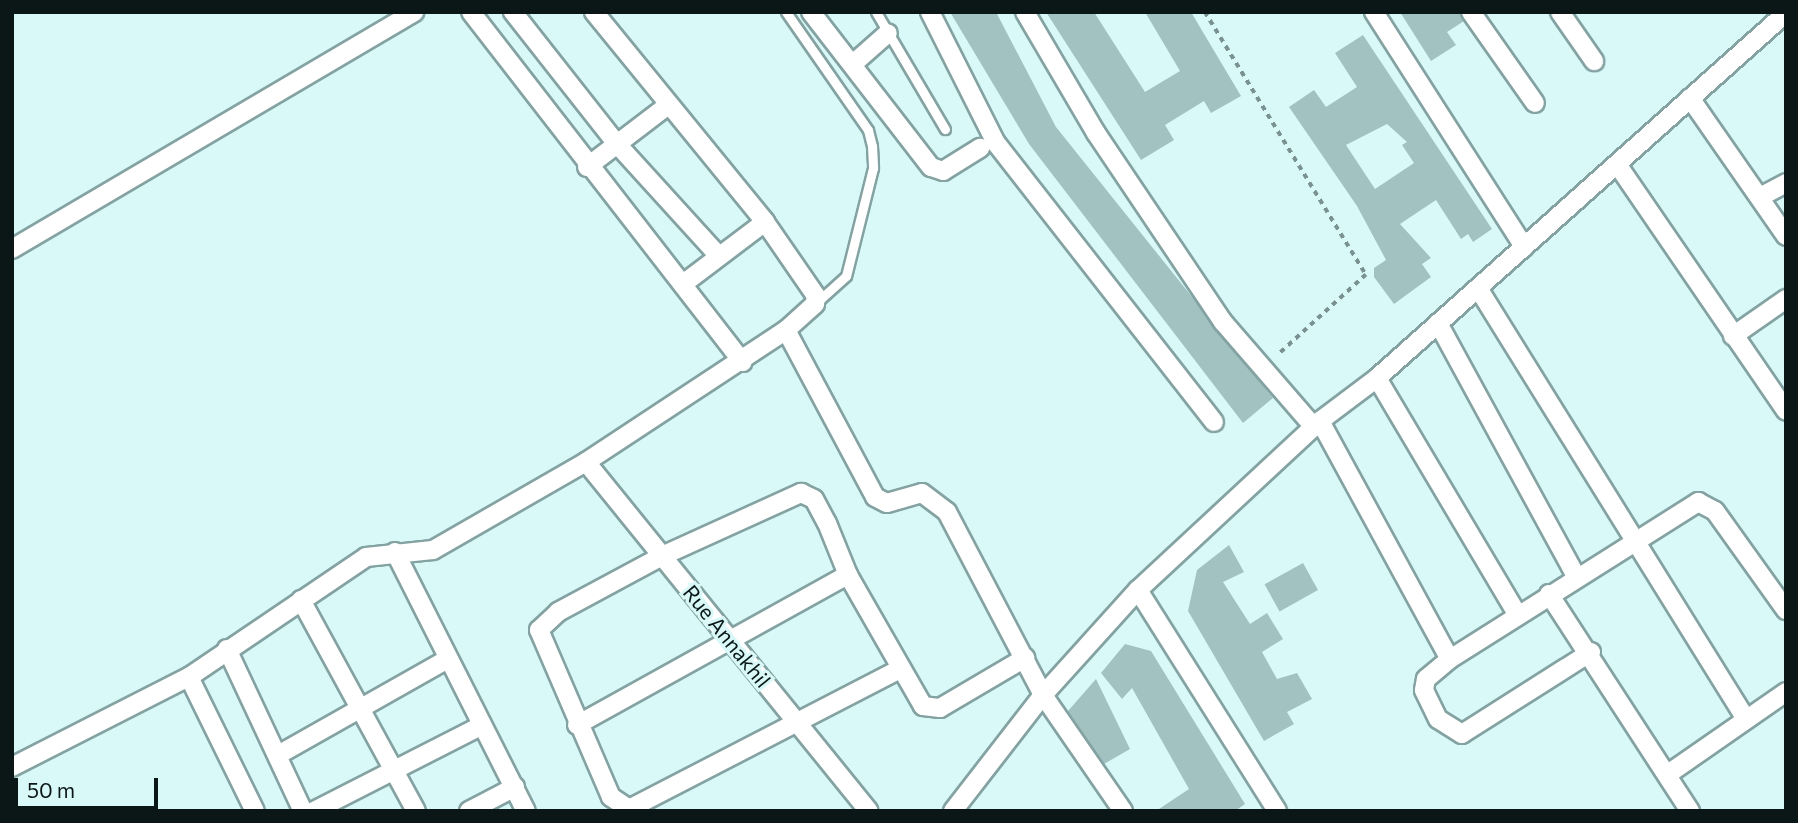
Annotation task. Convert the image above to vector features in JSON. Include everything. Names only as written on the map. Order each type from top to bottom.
[{"type":"street","points":[[12,249],[414,12]]},
{"type":"street","points":[[471,12],[587,167],[684,284],[743,362]]},
{"type":"street","points":[[513,12],[617,144],[719,256]]},
{"type":"street","points":[[12,767],[189,677],[366,557],[433,550],[586,462],[743,362],[816,304],[765,222],[594,12]]},
{"type":"street","points":[[811,12],[931,167],[943,171],[979,148]]},
{"type":"street","points":[[930,12],[996,143],[1214,422]]},
{"type":"street","points":[[1025,12],[1111,156],[1223,321],[1317,424],[1450,659]]},
{"type":"street","points":[[1374,12],[1524,247]]},
{"type":"street","points":[[1471,12],[1535,103]]},
{"type":"street","points":[[1560,12],[1594,61]]},
{"type":"street","points":[[953,811],[1043,695],[1138,590],[1317,424],[1377,378],[1690,99],[1776,16]]},
{"type":"street","points":[[853,63],[888,33]]},
{"type":"street","points":[[1690,99],[1786,236]]},
{"type":"street","points":[[587,167],[668,105]]},
{"type":"street","points":[[1617,164],[1786,411]]},
{"type":"street","points":[[1760,197],[1786,183]]},
{"type":"street","points":[[684,284],[765,222]]},
{"type":"street","points":[[1478,288],[1746,719]]},
{"type":"street","points":[[1733,336],[1786,299]]},
{"type":"street","points":[[1438,323],[1577,578]]},
{"type":"street","points":[[786,330],[875,496],[887,503],[914,494],[935,498],[1043,695],[1123,811]]},
{"type":"street","points":[[1377,378],[1517,614]]},
{"type":"street","name":"Rue Annakhil","points":[[586,462],[869,811]]},
{"type":"street","points":[[900,669],[629,809],[611,797],[542,647],[540,626],[662,556],[801,493],[814,499],[848,575],[923,706],[933,710],[1025,658]]},
{"type":"street","points":[[1591,652],[1487,722],[1456,735],[1438,719],[1424,690],[1426,679],[1450,659],[1688,504],[1707,504],[1786,610]]},
{"type":"street","points":[[395,552],[446,660],[526,811]]},
{"type":"street","points":[[577,725],[848,575]]},
{"type":"street","points":[[1138,590],[1273,809]]},
{"type":"street","points":[[1549,594],[1671,772],[1690,811]]},
{"type":"street","points":[[301,600],[416,811]]},
{"type":"street","points":[[227,649],[303,811]]},
{"type":"street","points":[[278,755],[446,660]]},
{"type":"street","points":[[189,677],[255,811]]},
{"type":"street","points":[[1671,772],[1786,692]]},
{"type":"street","points":[[314,811],[481,726]]},
{"type":"street","points":[[469,811],[515,787]]},
{"type":"lane","points":[[786,12],[868,130],[872,146],[873,168],[846,276],[816,304]]},
{"type":"lane","points":[[876,12],[945,129]]},
{"type":"path","points":[[1205,12],[1366,275],[1264,368]]},
{"type":"building","points":[[950,12],[996,12],[1056,127],[1273,398],[1243,423],[1029,144]]},
{"type":"building","points":[[1046,12],[1094,12],[1145,92],[1180,71],[1145,12],[1191,12],[1241,96],[1211,113],[1204,101],[1165,125],[1174,140],[1141,160]]},
{"type":"building","points":[[1400,12],[1460,12],[1464,21],[1447,32],[1456,45],[1431,61]]},
{"type":"building","points":[[1363,35],[1492,229],[1473,242],[1468,234],[1461,239],[1436,200],[1400,224],[1431,258],[1422,264],[1431,277],[1394,304],[1374,277],[1374,268],[1386,260],[1357,206],[1289,107],[1314,90],[1326,107],[1357,87],[1335,53]],"holes":[[[1387,124],[1407,142],[1402,145],[1414,163],[1375,189],[1346,145]]]},
{"type":"building","points":[[1229,545],[1244,572],[1223,582],[1250,624],[1267,613],[1283,639],[1262,652],[1277,679],[1297,673],[1312,699],[1287,712],[1294,724],[1264,741],[1188,611],[1197,570]]},
{"type":"building","points":[[1303,563],[1318,590],[1280,611],[1265,584]]},
{"type":"building","points":[[1125,644],[1151,651],[1245,804],[1235,811],[1156,811],[1189,789],[1132,688],[1122,699],[1101,673]]},
{"type":"building","points":[[1096,679],[1130,749],[1104,764],[1068,711]]}]
